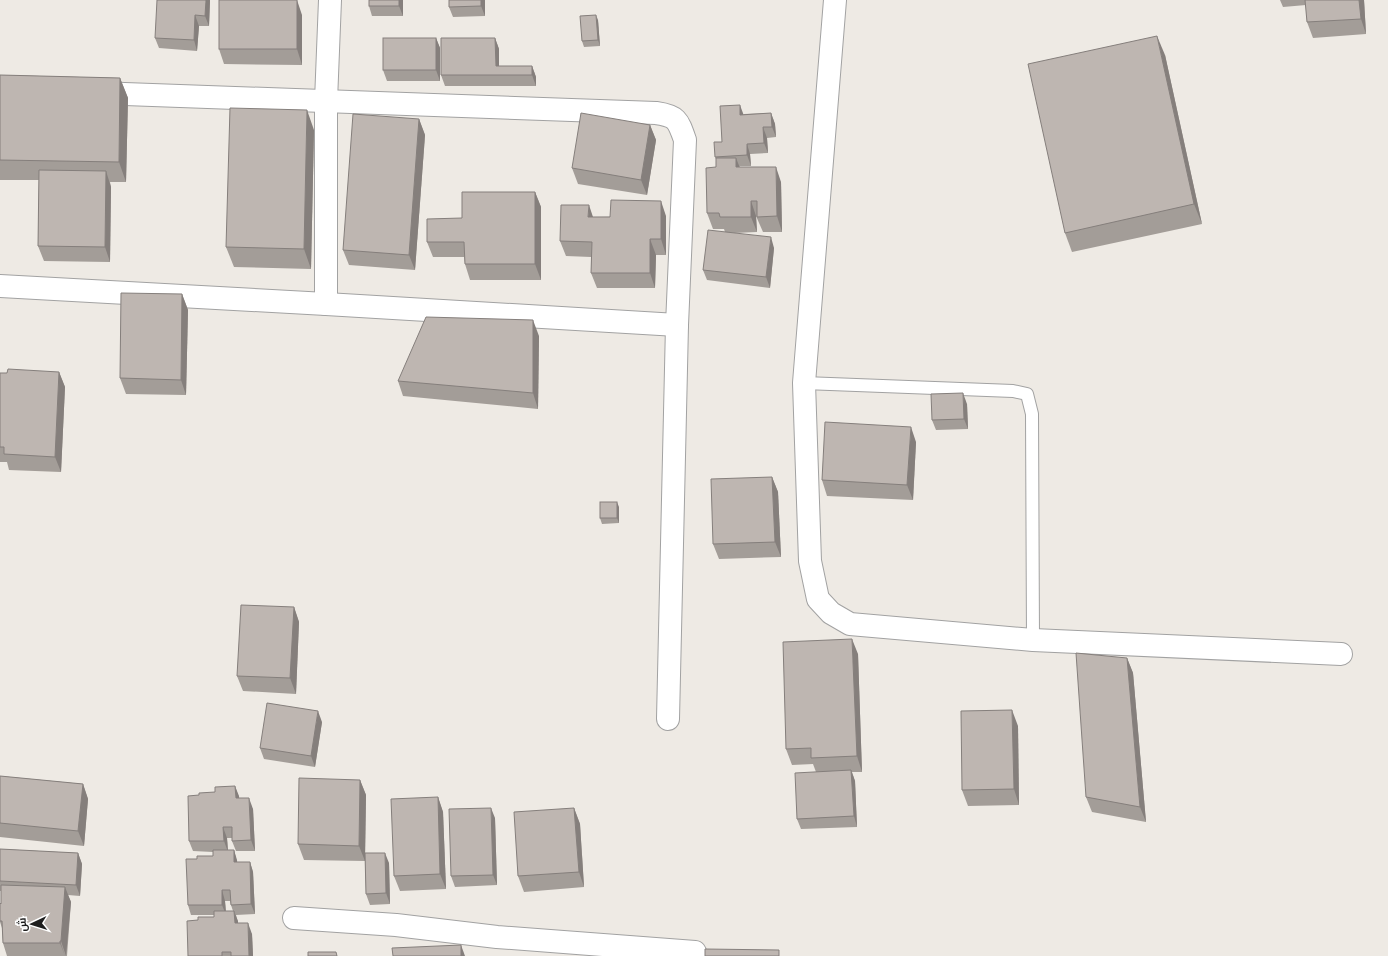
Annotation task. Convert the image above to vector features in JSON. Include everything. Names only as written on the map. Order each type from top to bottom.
[{"type":"street","points":[[326,304],[326,101],[330,0]]},
{"type":"street","points":[[835,0],[804,383],[810,561],[818,599],[831,613],[850,624],[1033,640],[1341,654]]},
{"type":"street","points":[[80,92],[656,113],[670,115],[680,124],[685,140],[677,325],[668,719]]},
{"type":"street","points":[[0,286],[677,325]]},
{"type":"street","points":[[294,918],[396,925],[497,946],[695,952]]},
{"type":"lane","points":[[804,383],[1013,391],[1027,394],[1032,414],[1033,640]]},
{"type":"building","points":[[157,0],[206,0],[205,16],[195,15],[194,40],[155,38]]},
{"type":"building","points":[[219,0],[297,0],[297,49],[219,49]]},
{"type":"building","points":[[369,0],[399,0],[399,6],[369,6]]},
{"type":"building","points":[[449,0],[481,0],[481,6],[449,7]]},
{"type":"building","points":[[1305,0],[1359,0],[1361,19],[1307,22]]},
{"type":"building","points":[[596,15],[598,40],[582,41],[580,16]]},
{"type":"building","points":[[1157,36],[1194,204],[1065,233],[1028,64]]},
{"type":"building","points":[[383,38],[436,38],[436,70],[383,70]]},
{"type":"building","points":[[441,38],[495,38],[496,66],[532,66],[532,75],[441,75]]},
{"type":"building","points":[[0,75],[120,78],[119,162],[0,160]]},
{"type":"building","points":[[740,105],[740,115],[771,113],[772,127],[763,127],[764,143],[747,144],[747,155],[715,157],[714,142],[722,142],[720,106]]},
{"type":"building","points":[[230,108],[307,110],[304,249],[226,247]]},
{"type":"building","points":[[581,113],[650,125],[641,180],[572,168]]},
{"type":"building","points":[[353,114],[419,119],[409,255],[343,250]]},
{"type":"building","points":[[716,158],[736,158],[736,167],[776,167],[777,216],[757,217],[757,201],[751,201],[751,217],[720,217],[719,213],[707,213],[706,168],[716,167]]},
{"type":"building","points":[[39,170],[106,171],[105,247],[38,246]]},
{"type":"building","points":[[462,192],[535,192],[535,264],[465,264],[464,242],[427,242],[427,219],[462,218]]},
{"type":"building","points":[[611,200],[661,201],[661,239],[650,239],[650,273],[591,273],[592,242],[560,241],[561,205],[589,205],[588,217],[610,217]]},
{"type":"building","points":[[708,230],[771,237],[766,277],[703,270]]},
{"type":"building","points":[[121,293],[182,294],[181,380],[120,378]]},
{"type":"building","points":[[426,317],[533,320],[533,393],[398,381]]},
{"type":"building","points":[[8,369],[59,372],[55,457],[4,454],[4,447],[0,447],[0,373],[7,373]]},
{"type":"building","points":[[963,393],[964,419],[932,420],[931,394]]},
{"type":"building","points":[[825,422],[911,427],[907,485],[822,480]]},
{"type":"building","points":[[772,477],[775,542],[713,544],[711,479]]},
{"type":"building","points":[[600,502],[617,502],[617,518],[600,518]]},
{"type":"building","points":[[241,605],[294,607],[290,678],[237,676]]},
{"type":"building","points":[[852,639],[857,756],[811,758],[811,748],[786,749],[783,642]]},
{"type":"building","points":[[1076,653],[1127,658],[1140,807],[1086,797]]},
{"type":"building","points":[[267,703],[318,711],[311,756],[260,748]]},
{"type":"building","points":[[1012,710],[1014,789],[962,790],[961,711]]},
{"type":"building","points":[[851,770],[854,816],[797,819],[795,773]]},
{"type":"building","points":[[0,776],[83,784],[78,831],[0,823]]},
{"type":"building","points":[[299,778],[360,780],[359,846],[298,844]]},
{"type":"building","points":[[235,786],[236,798],[249,798],[251,840],[232,841],[232,827],[223,827],[224,841],[189,841],[188,796],[199,795],[199,793],[215,792],[215,787]]},
{"type":"building","points":[[438,797],[440,874],[394,876],[391,799]]},
{"type":"building","points":[[491,808],[493,875],[451,876],[449,809]]},
{"type":"building","points":[[574,808],[579,872],[518,876],[514,812]]},
{"type":"building","points":[[0,849],[78,853],[76,885],[0,881]]},
{"type":"building","points":[[213,850],[234,850],[234,862],[250,862],[251,904],[231,905],[230,890],[222,890],[222,905],[188,905],[186,859],[197,859],[197,856],[213,856]]},
{"type":"building","points":[[365,853],[385,853],[386,893],[366,894]]},
{"type":"building","points":[[1,885],[65,887],[60,943],[3,943],[2,921],[0,921]]},
{"type":"building","points":[[214,911],[234,911],[235,923],[248,923],[249,956],[231,956],[231,952],[222,952],[222,956],[188,956],[187,921],[198,920],[198,917],[214,917]]},
{"type":"building","points":[[461,945],[461,956],[393,956],[392,948]]},
{"type":"building","points":[[705,949],[779,950],[779,956],[705,956]]},
{"type":"building","points":[[308,952],[336,952],[337,956],[308,956]]}]
